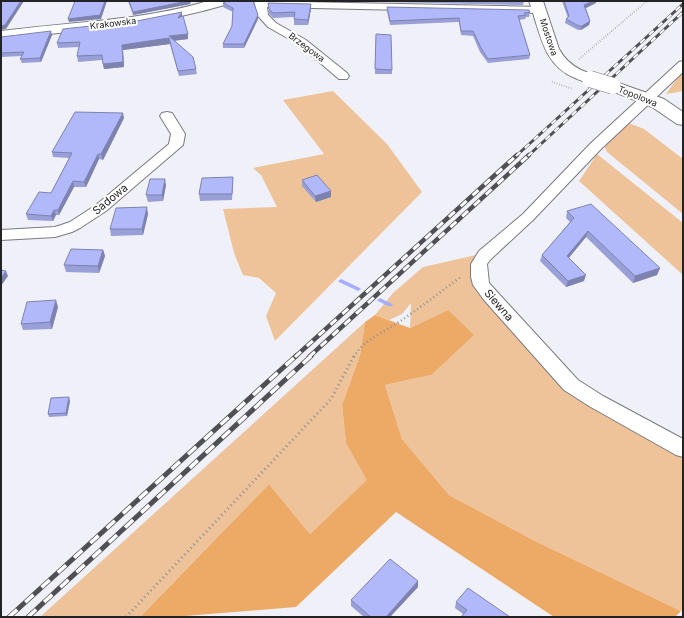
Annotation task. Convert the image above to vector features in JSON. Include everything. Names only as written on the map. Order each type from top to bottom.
[{"type":"street","name":"Krakowska","points":[[1,35],[75,28],[160,17],[223,1]]},
{"type":"street","points":[[260,2],[321,6],[538,5]]},
{"type":"street","name":"Brzegowa","points":[[260,2],[263,16],[272,25],[302,42],[343,76]]},
{"type":"street","name":"Mostowa","points":[[538,5],[554,56],[564,67],[590,79],[614,86]]},
{"type":"street","name":"Siewna","points":[[683,65],[596,146],[528,217],[485,255],[480,264],[479,277],[482,285],[490,296],[571,385],[596,401],[683,449]]},
{"type":"street","name":"Topolowa","points":[[614,86],[648,98],[683,120]]},
{"type":"street","name":"Sadowa","points":[[1,235],[37,234],[67,229],[101,208],[176,145],[178,134],[167,116]]},
{"type":"path","points":[[578,60],[647,1]]},
{"type":"path","points":[[552,82],[573,89]]},
{"type":"path","points":[[126,617],[144,596],[331,399],[356,352],[364,344],[401,321],[467,272]]},
{"type":"shaded area","points":[[681,73],[683,73],[683,91],[666,94]]},
{"type":"shaded area","points":[[333,91],[387,144],[422,192],[275,341],[266,316],[276,293],[259,278],[243,275],[234,253],[223,209],[277,207],[261,175],[253,168],[324,154],[283,100]]},
{"type":"shaded area","points":[[629,123],[644,129],[683,159],[683,214],[607,152],[604,146]]},
{"type":"shaded area","points":[[597,154],[683,223],[683,275],[579,181]]},
{"type":"shaded area","points":[[476,255],[471,266],[473,282],[602,412],[683,458],[683,609],[681,611],[535,541],[449,495],[402,439],[385,385],[431,375],[448,310],[410,328],[411,303],[402,314],[389,320],[375,315],[393,293],[423,267]]},
{"type":"shaded area","points":[[448,310],[474,335],[431,375],[385,385],[402,439],[449,495],[535,541],[681,611],[675,617],[554,617],[396,512],[296,607],[173,617],[140,617],[269,484],[310,534],[367,480],[346,443],[342,405],[360,355],[365,322],[375,315],[410,328]]},
{"type":"shaded area","points":[[365,322],[360,355],[342,405],[346,443],[368,480],[310,534],[269,484],[140,617],[40,617]]},
{"type":"building","points":[[1,1],[21,1],[5,25],[1,26]]},
{"type":"building","points":[[75,1],[105,1],[100,15],[68,19]]},
{"type":"building","points":[[129,1],[188,1],[133,12]]},
{"type":"building","points":[[228,1],[253,1],[258,15],[244,44],[223,44],[232,26],[233,8],[223,3]]},
{"type":"building","points":[[564,1],[593,1],[584,5],[590,21],[582,26],[579,26],[566,19],[569,16]]},
{"type":"building","points":[[268,3],[311,4],[308,20],[294,19],[295,12],[273,13],[269,9]]},
{"type":"building","points":[[387,7],[529,10],[530,12],[524,13],[526,15],[518,16],[530,55],[488,59],[473,31],[461,31],[459,18],[390,21]]},
{"type":"building","points":[[182,12],[178,18],[183,16],[188,34],[169,36],[193,57],[196,69],[178,71],[169,38],[122,45],[123,62],[103,64],[102,55],[77,56],[80,42],[57,43],[63,29],[137,21]]},
{"type":"building","points":[[51,31],[40,58],[20,59],[24,52],[1,53],[1,37]]},
{"type":"building","points":[[376,34],[391,35],[392,70],[375,69]]},
{"type":"building","points":[[75,112],[123,113],[101,154],[98,154],[84,182],[73,181],[58,210],[54,210],[51,216],[26,214],[39,192],[51,193],[72,153],[52,152]]},
{"type":"building","points":[[317,175],[331,191],[315,196],[302,180]]},
{"type":"building","points":[[233,177],[232,194],[199,194],[202,178]]},
{"type":"building","points":[[150,179],[165,179],[162,195],[146,195]]},
{"type":"building","points":[[591,204],[660,268],[635,276],[588,231],[567,256],[586,275],[568,281],[542,255],[574,218],[567,211]]},
{"type":"building","points":[[147,207],[142,229],[110,229],[116,208]]},
{"type":"building","points":[[71,249],[103,250],[98,266],[64,265]]},
{"type":"building","points":[[1,270],[6,271],[1,278]]},
{"type":"building","points":[[56,300],[50,322],[21,324],[27,302]]},
{"type":"building","points":[[69,397],[66,413],[48,414],[51,398]]},
{"type":"building","points":[[390,559],[418,581],[386,617],[371,617],[351,600]]},
{"type":"building","points":[[468,588],[510,617],[461,617],[467,610],[456,602]]},
{"type":"waterway","points":[[341,281],[358,289]]},
{"type":"waterway","points":[[380,300],[390,305]]},
{"type":"railway","points":[[516,156],[683,4]]},
{"type":"railway","points":[[528,156],[683,12]]},
{"type":"railway","points":[[295,357],[517,155]]},
{"type":"railway","points":[[309,357],[529,155]]},
{"type":"railway","points":[[9,617],[296,356]]},
{"type":"railway","points":[[28,617],[311,356]]}]
